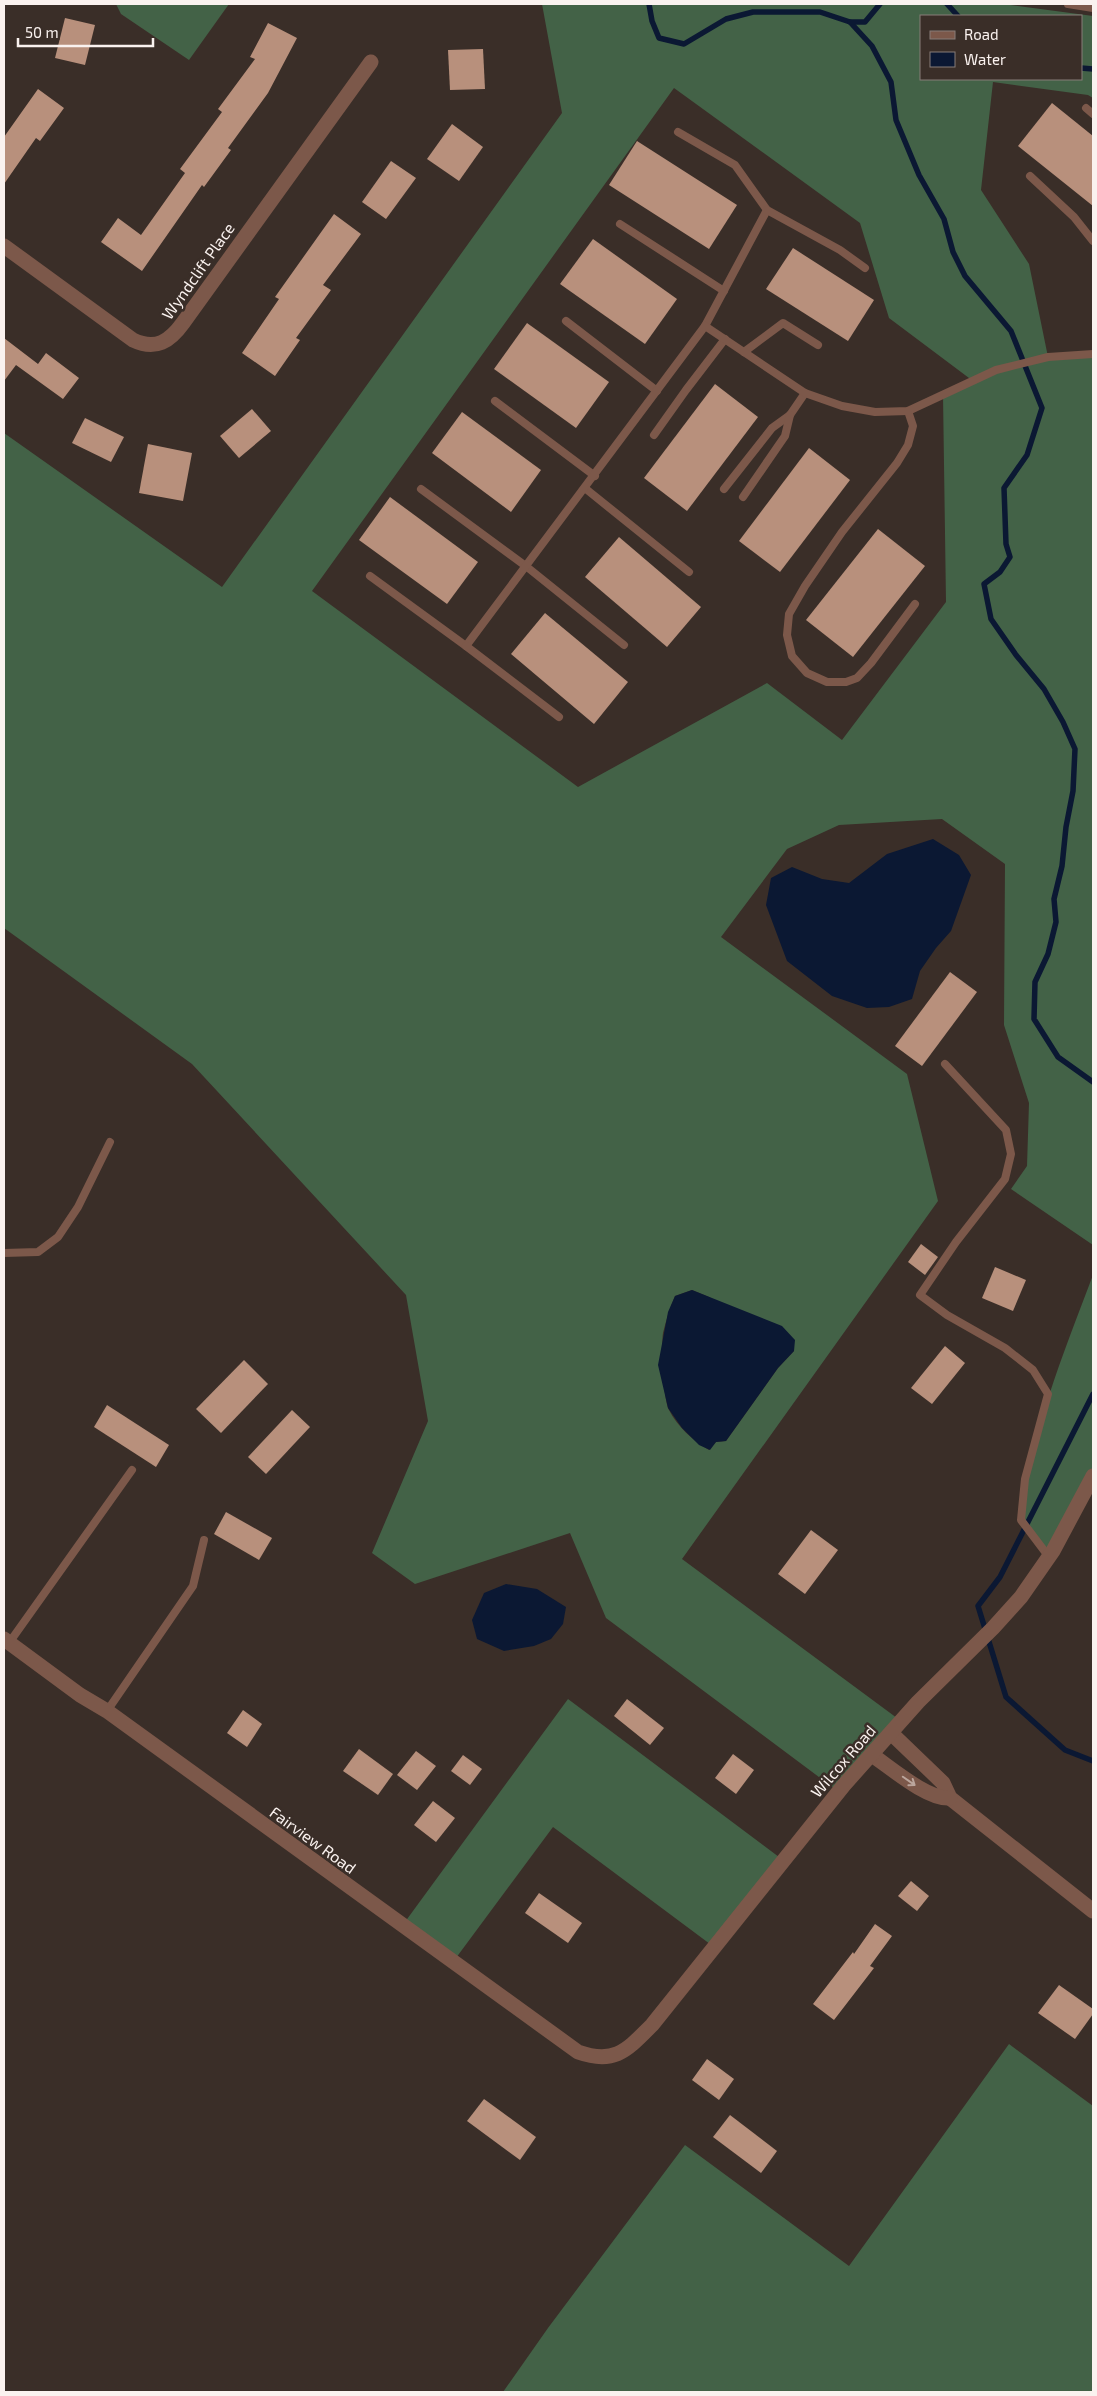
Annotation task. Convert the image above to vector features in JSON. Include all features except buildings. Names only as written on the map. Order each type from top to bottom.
[{"type":"street","name":"Wyndclift Place","points":[[4,246],[133,340],[142,344],[153,345],[164,342],[172,337],[183,323],[371,62]]},
{"type":"street","name":"Wilcox Road","points":[[606,2058],[631,2046],[652,2025],[795,1845],[872,1754],[918,1702],[993,1628],[1021,1597],[1049,1557],[1093,1476]]},
{"type":"street","name":"Fairview Road","points":[[6,1641],[80,1695],[107,1711],[578,2052],[595,2058],[606,2058]]},
{"type":"street","points":[[891,1733],[943,1783],[950,1798],[1093,1911]]},
{"type":"street","points":[[872,1754],[924,1790],[938,1797],[950,1798]]},
{"type":"lane","points":[[1068,4],[1093,8]]},
{"type":"lane","points":[[1086,108],[1093,114]]},
{"type":"lane","points":[[678,132],[735,165],[767,210],[840,250],[865,268]]},
{"type":"lane","points":[[1030,176],[1074,216],[1093,241]]},
{"type":"lane","points":[[466,646],[595,476],[705,326],[767,210]]},
{"type":"lane","points":[[620,224],[724,291]]},
{"type":"lane","points":[[566,321],[657,391]]},
{"type":"lane","points":[[744,352],[783,323],[818,345]]},
{"type":"lane","points":[[705,326],[805,393],[842,406],[875,412],[908,411],[996,370],[1048,357],[1093,354]]},
{"type":"lane","points":[[654,435],[725,340]]},
{"type":"lane","points":[[724,489],[772,428],[790,415],[805,393]]},
{"type":"lane","points":[[495,401],[595,476]]},
{"type":"lane","points":[[908,411],[913,426],[908,445],[897,463],[842,532],[805,586],[789,614],[787,635],[792,656],[807,673],[827,682],[846,682],[857,678],[871,663],[915,604]]},
{"type":"lane","points":[[743,496],[785,436],[790,415]]},
{"type":"lane","points":[[586,488],[689,572]]},
{"type":"lane","points":[[421,489],[527,567],[624,645]]},
{"type":"lane","points":[[370,576],[559,717]]},
{"type":"lane","points":[[946,1064],[1006,1130],[1010,1154],[1004,1179],[956,1242],[920,1295],[947,1315],[1005,1348],[1033,1370],[1048,1394],[1025,1479],[1021,1520],[1049,1557]]},
{"type":"lane","points":[[4,1253],[38,1252],[58,1237],[78,1207],[110,1142]]},
{"type":"lane","points":[[6,1641],[132,1470]]},
{"type":"lane","points":[[107,1711],[193,1586],[204,1540]]},
{"type":"green space","points":[[116,4],[229,4],[189,60],[121,14]]},
{"type":"green space","points":[[542,4],[1003,4],[1093,16],[1093,98],[1088,95],[993,82],[981,190],[1029,264],[1048,357],[1093,354],[1093,1245],[1011,1189],[1027,1166],[1029,1103],[1004,1025],[1005,864],[942,819],[839,825],[787,849],[721,937],[907,1074],[938,1201],[682,1559],[901,1721],[839,1792],[606,1618],[570,1533],[415,1584],[372,1553],[428,1421],[406,1295],[192,1064],[4,928],[4,433],[222,587],[562,113]],"holes":[[[674,88],[860,223],[889,318],[973,381],[943,395],[946,602],[842,740],[767,683],[578,787],[312,591]],[[692,1290],[709,1297],[794,1351],[778,1368],[726,1441],[716,1442],[709,1450],[691,1438],[672,1416],[665,1395],[662,1339],[665,1323],[675,1296]]]},
{"type":"green space","points":[[1093,1275],[1093,1476],[1049,1557],[1021,1520],[1032,1456],[1040,1425],[1049,1395]]},
{"type":"green space","points":[[568,1699],[783,1860],[714,1947],[553,1827],[453,1962],[402,1926]]},
{"type":"green space","points":[[1009,2044],[1093,2106],[1093,2392],[503,2392],[548,2328],[685,2145],[849,2266]]},
{"type":"water","points":[[933,839],[959,855],[971,875],[951,931],[920,971],[912,999],[889,1007],[867,1008],[832,996],[787,961],[766,905],[771,878],[792,867],[822,879],[849,883],[887,854]]},
{"type":"water","points":[[692,1290],[782,1326],[795,1340],[794,1351],[778,1368],[726,1441],[716,1442],[710,1450],[699,1445],[682,1428],[668,1408],[658,1365],[668,1312],[675,1296]]},
{"type":"water","points":[[506,1584],[537,1589],[566,1607],[563,1624],[551,1639],[534,1646],[504,1651],[477,1639],[472,1620],[484,1593]]},
{"type":"waterway","points":[[649,4],[652,21],[659,38],[684,44],[726,19],[753,12],[820,12],[850,22],[872,46],[891,82],[896,120],[919,175],[944,219],[953,252],[965,276],[1011,331],[1042,408],[1027,455],[1004,488],[1006,544],[1010,557],[1000,572],[984,584],[991,619],[1016,655],[1044,689],[1063,722],[1075,749],[1073,791],[1066,827],[1062,866],[1054,899],[1056,922],[1048,954],[1035,982],[1034,1019],[1058,1057],[1093,1082]]},
{"type":"waterway","points":[[850,22],[865,22],[880,4]]},
{"type":"waterway","points":[[947,4],[957,15]]},
{"type":"waterway","points":[[1082,68],[1093,69]]},
{"type":"waterway","points":[[1093,1394],[1000,1577],[978,1606],[1006,1697],[1065,1750],[1093,1761]]}]
